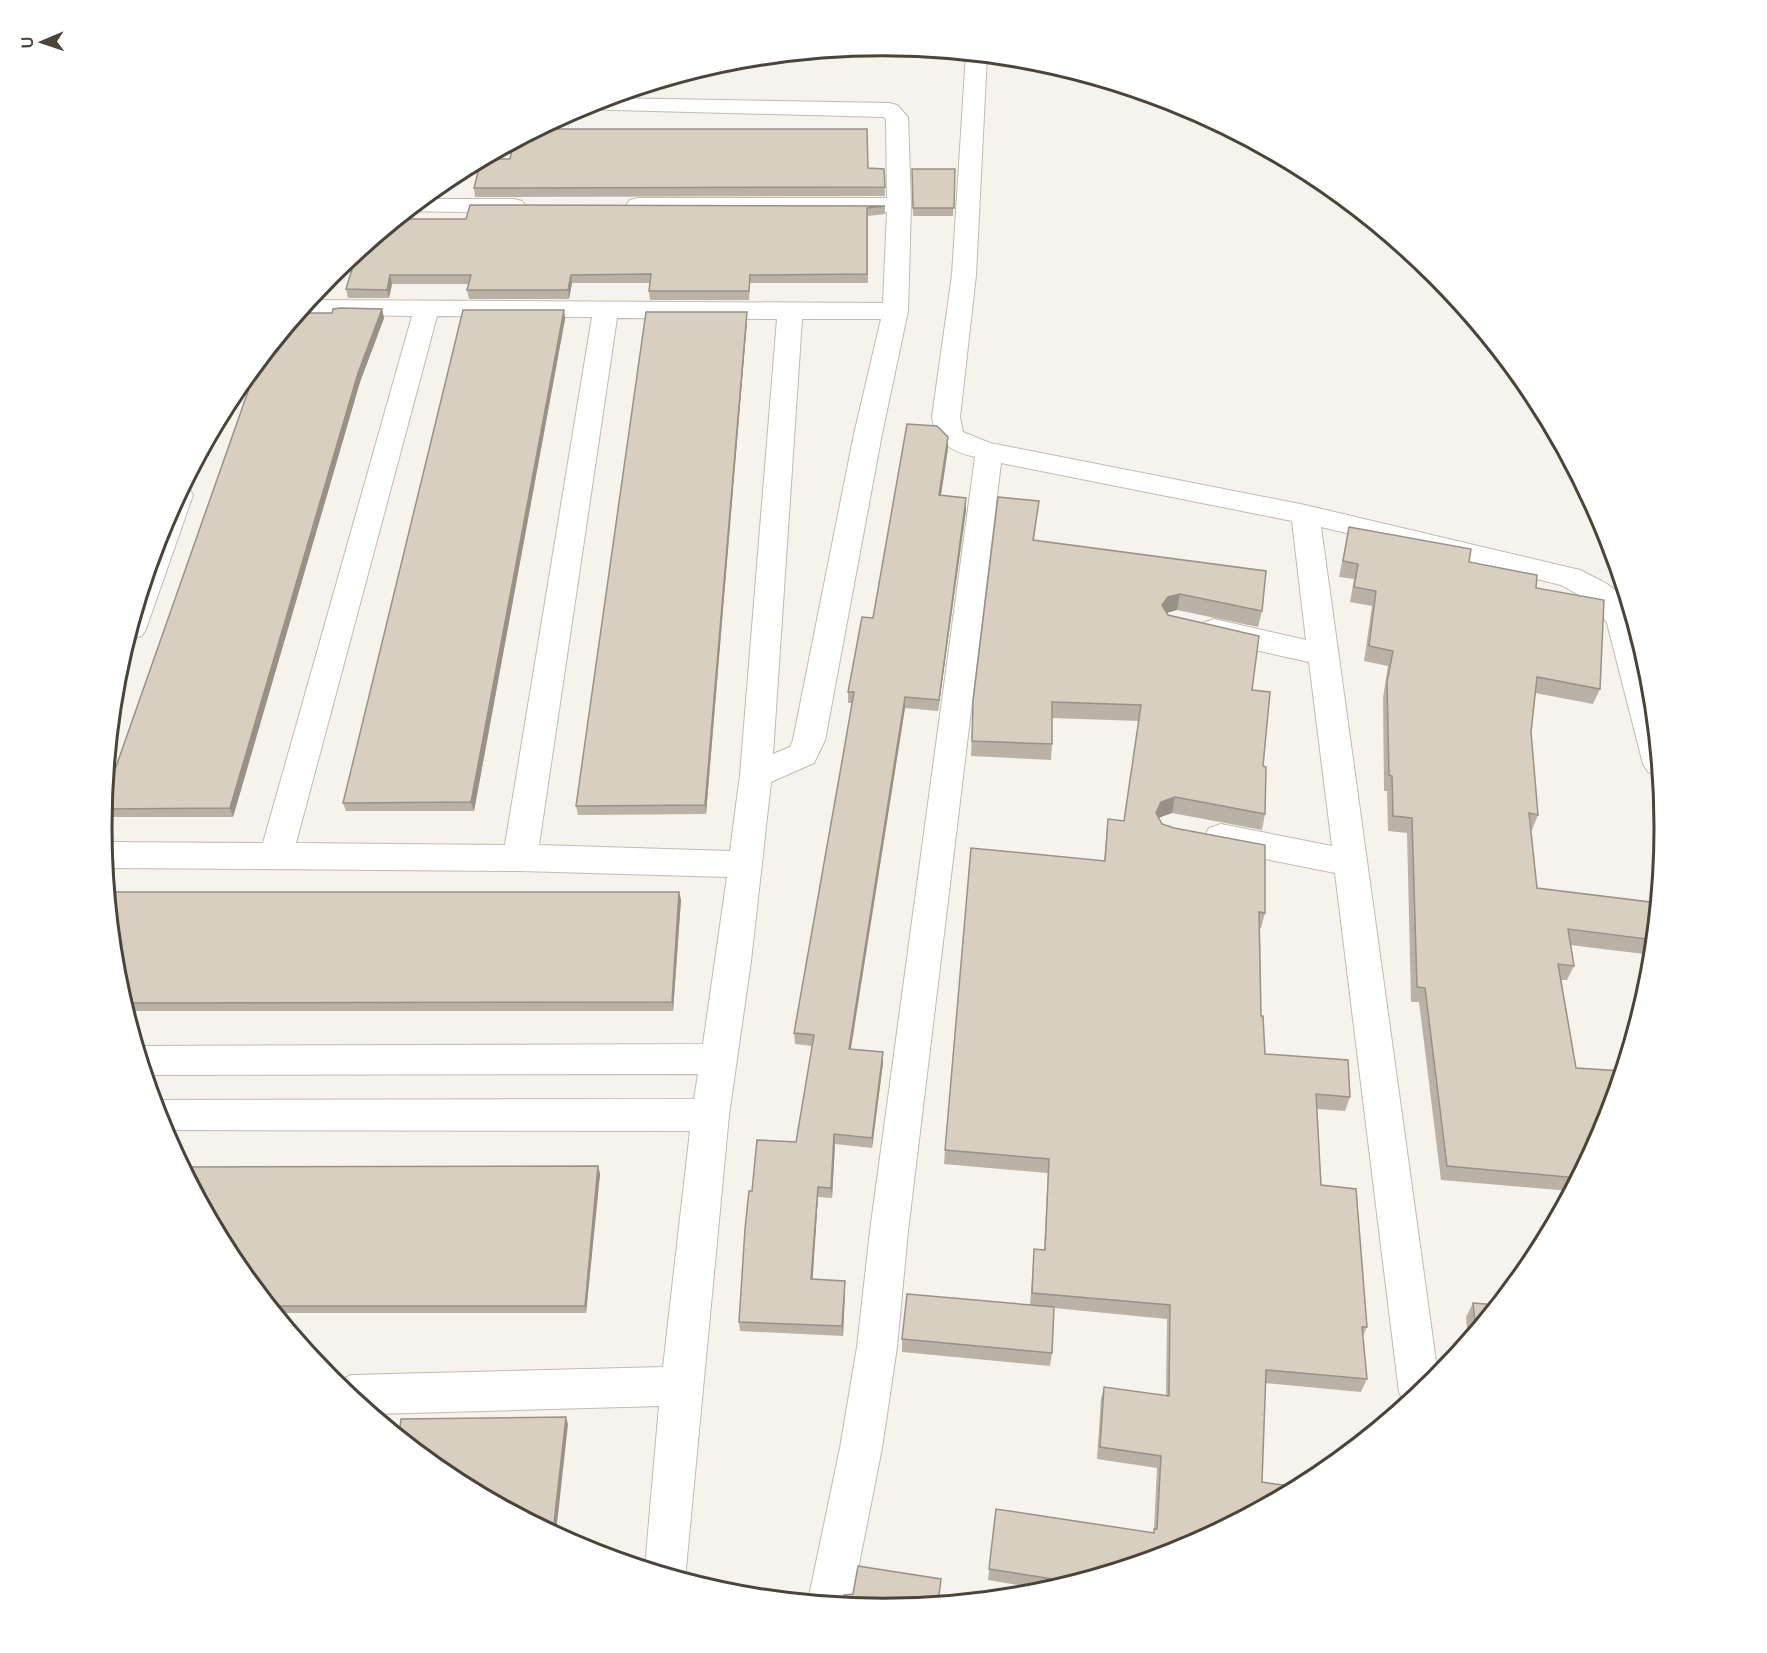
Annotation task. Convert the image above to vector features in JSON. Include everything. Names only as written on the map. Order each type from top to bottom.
[{"type":"street","points":[[976,61],[964,275],[946,423],[952,439],[988,452],[1305,514],[1570,577],[1605,597],[1622,621],[1646,714]]},
{"type":"street","points":[[613,105],[889,110],[897,117],[899,205],[895,312],[868,434],[809,740],[803,755],[756,775]]},
{"type":"street","points":[[615,206],[899,205]]},
{"type":"street","points":[[426,206],[532,206]]},
{"type":"street","points":[[313,308],[895,312]]},
{"type":"street","points":[[276,855],[427,308]]},
{"type":"street","points":[[520,858],[606,309]]},
{"type":"street","points":[[667,1566],[681,1386],[710,1115],[747,864],[756,775],[790,311]]},
{"type":"street","points":[[831,1596],[861,1448],[877,1347],[889,1231],[988,452]]},
{"type":"street","points":[[1305,514],[1419,1382]]},
{"type":"street","points":[[1188,624],[1323,654]]},
{"type":"street","points":[[1195,832],[1352,863]]},
{"type":"street","points":[[113,855],[520,858],[747,864]]},
{"type":"street","points":[[149,1060],[720,1059]]},
{"type":"street","points":[[168,1114],[710,1115]]},
{"type":"street","points":[[363,1395],[681,1386]]},
{"type":"building","points":[[555,129],[867,129],[868,168],[884,169],[885,187],[474,188],[478,171],[498,159],[510,159],[512,151]]},
{"type":"building","points":[[912,169],[955,169],[954,208],[913,208]]},
{"type":"building","points":[[470,205],[885,206],[867,208],[867,274],[750,275],[749,291],[649,291],[651,274],[571,275],[568,290],[467,290],[471,275],[390,275],[387,290],[346,289],[353,268],[409,219],[466,219]]},
{"type":"building","points":[[333,309],[382,309],[358,373],[230,808],[113,809],[115,771],[249,388],[309,313],[332,313]]},
{"type":"building","points":[[463,310],[564,310],[471,802],[343,803]]},
{"type":"building","points":[[646,312],[747,312],[705,805],[576,806]]},
{"type":"building","points":[[907,424],[937,426],[948,437],[939,495],[966,498],[939,700],[905,697],[849,1049],[883,1052],[872,1138],[834,1134],[831,1188],[818,1187],[811,1279],[845,1281],[842,1326],[739,1322],[745,1229],[749,1191],[752,1191],[757,1140],[796,1142],[814,1035],[794,1033],[854,692],[848,692],[862,617],[873,618]]},
{"type":"building","points":[[998,497],[1039,501],[1033,540],[1266,571],[1262,611],[1180,594],[1168,597],[1162,605],[1168,615],[1259,636],[1252,690],[1270,692],[1263,766],[1266,767],[1265,814],[1175,797],[1161,802],[1156,813],[1162,824],[1174,828],[1265,845],[1265,913],[1259,912],[1261,1016],[1263,1016],[1265,1054],[1348,1060],[1350,1097],[1316,1094],[1321,1185],[1356,1189],[1367,1327],[1362,1327],[1367,1379],[1266,1370],[1262,1482],[1284,1485],[1225,1518],[1179,1539],[1131,1557],[1051,1579],[989,1569],[996,1509],[1154,1533],[1154,1529],[1157,1529],[1161,1456],[1100,1447],[1104,1387],[1169,1396],[1170,1305],[1032,1293],[1034,1249],[1045,1250],[1049,1159],[945,1150],[971,848],[1105,861],[1108,819],[1124,821],[1141,705],[1052,702],[1052,744],[972,741],[973,701]]},
{"type":"building","points":[[1349,527],[1471,549],[1469,562],[1537,575],[1536,588],[1604,600],[1600,689],[1537,677],[1531,732],[1538,815],[1529,813],[1537,888],[1650,902],[1646,939],[1568,929],[1574,966],[1558,964],[1576,1068],[1615,1071],[1596,1122],[1570,1177],[1447,1166],[1425,988],[1417,987],[1412,818],[1393,816],[1392,776],[1389,775],[1387,682],[1393,651],[1369,646],[1376,591],[1354,587],[1358,564],[1343,561]]},
{"type":"building","points":[[116,892],[679,892],[672,1002],[133,1003],[127,977]]},
{"type":"building","points":[[598,1166],[585,1306],[280,1306],[242,1255],[192,1167]]},
{"type":"building","points":[[907,1294],[1054,1307],[1052,1353],[902,1339]]},
{"type":"building","points":[[1473,1303],[1488,1304],[1475,1320]]},
{"type":"building","points":[[566,1417],[554,1523],[455,1468],[400,1427],[401,1419]]},
{"type":"building","points":[[858,1566],[941,1579],[939,1596],[884,1598],[844,1596],[853,1594]]}]
